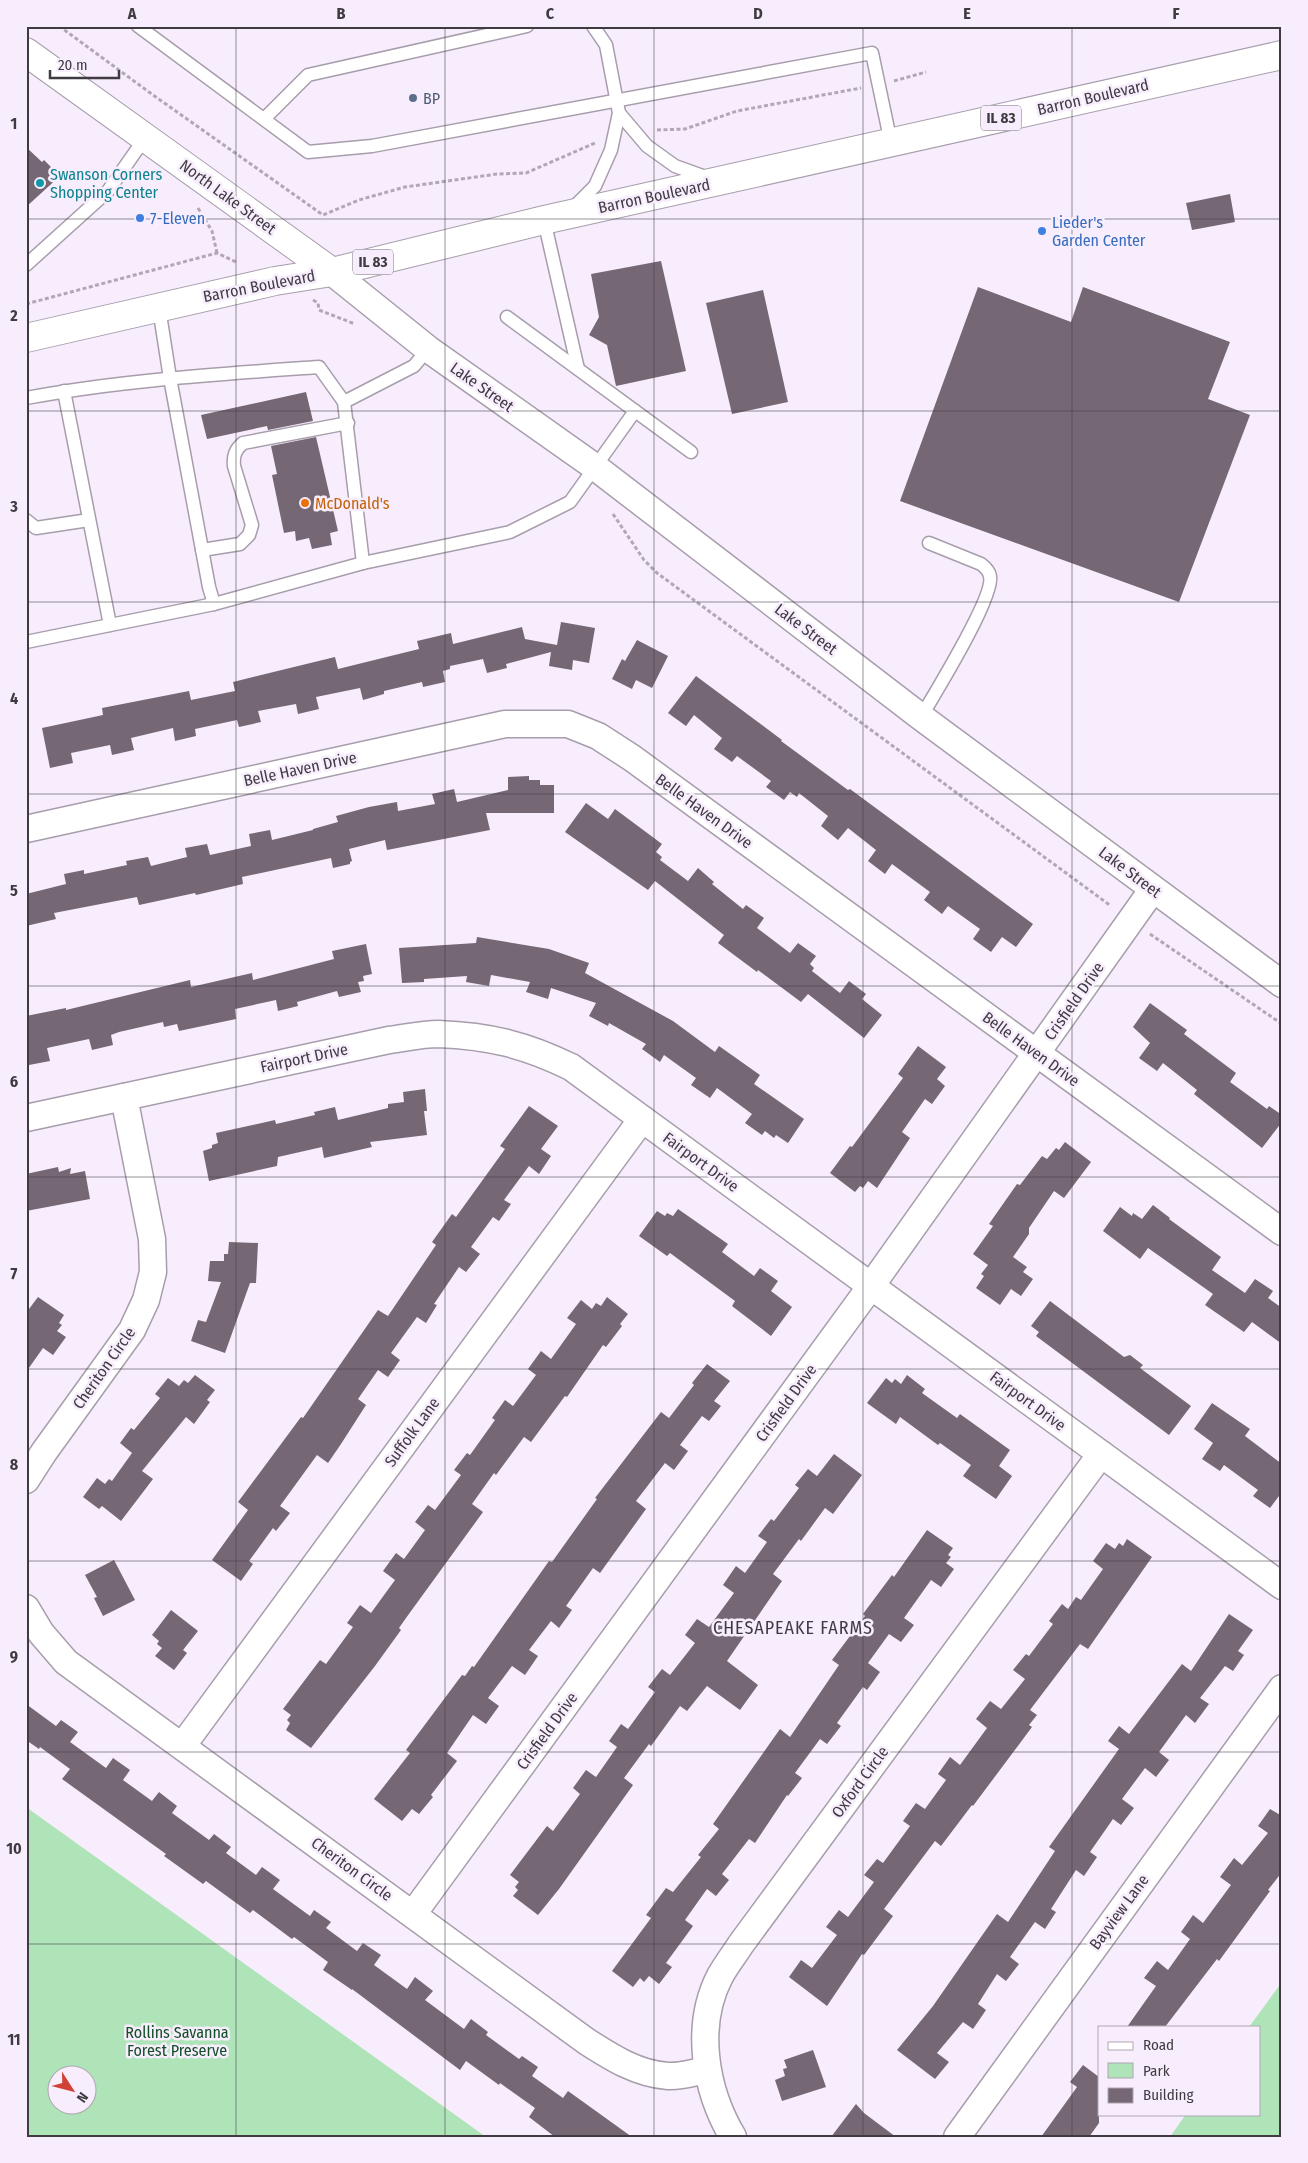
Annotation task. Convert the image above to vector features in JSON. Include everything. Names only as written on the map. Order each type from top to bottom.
[{"type":"main road","name":"North Lake Street","points":[[26,52],[332,272]]},
{"type":"main road","name":"Barron Boulevard","points":[[26,338],[274,281],[332,272],[554,218],[1282,55]]},
{"type":"street","name":"Lake Street","points":[[332,272],[428,349],[595,467],[921,717],[1282,984]]},
{"type":"street","name":"Belle Haven Drive","points":[[26,829],[505,724],[568,724],[598,736],[632,758],[1282,1232]]},
{"type":"street","name":"Crisfield Drive","points":[[413,1914],[871,1286],[1153,889]]},
{"type":"street","name":"Fairport Drive","points":[[26,1118],[388,1040],[437,1034],[501,1040],[540,1052],[571,1067],[1282,1586]]},
{"type":"street","name":"Cheriton Circle","points":[[26,1480],[132,1330],[146,1300],[153,1272],[152,1239],[124,1097]]},
{"type":"street","name":"Suffolk Lane","points":[[183,1745],[642,1119]]},
{"type":"street","name":"Oxford Circle","points":[[733,2137],[715,2101],[707,2070],[705,2034],[709,2007],[720,1977],[741,1944],[1101,1454]]},
{"type":"street","name":"Cheriton Circle","points":[[26,1608],[41,1633],[66,1662],[183,1745],[586,2041],[616,2060],[639,2071],[670,2076],[707,2070]]},
{"type":"street","name":"Bayview Lane","points":[[956,2137],[1282,1688]]},
{"type":"lane","points":[[138,26],[308,152],[372,146],[618,107],[872,53],[891,143]]},
{"type":"lane","points":[[264,119],[308,75],[527,26]]},
{"type":"lane","points":[[578,369],[554,218],[595,186],[611,150],[618,107],[606,45],[593,26]]},
{"type":"lane","points":[[618,107],[647,146],[675,166],[720,182]]},
{"type":"lane","points":[[26,265],[108,191],[145,138]]},
{"type":"lane","points":[[159,308],[170,378],[214,604]]},
{"type":"lane","points":[[507,316],[691,452]]},
{"type":"lane","points":[[344,402],[414,366],[428,349]]},
{"type":"lane","points":[[26,398],[64,391],[170,378],[318,367],[344,402],[348,423],[363,563]]},
{"type":"lane","points":[[64,391],[110,625]]},
{"type":"lane","points":[[26,642],[214,604],[363,563],[510,532],[570,502],[635,411]]},
{"type":"lane","points":[[202,550],[240,544],[249,535],[252,525],[234,466],[233,456],[243,443],[348,423]]},
{"type":"lane","points":[[26,520],[36,528],[89,520]]},
{"type":"lane","points":[[921,717],[974,624],[989,588],[991,576],[988,570],[981,564],[929,543]]},
{"type":"path","points":[[59,26],[323,215]]},
{"type":"path","points":[[26,304],[217,253]]},
{"type":"path","points":[[318,303],[319,310],[358,326]]},
{"type":"path","points":[[612,512],[644,560],[657,573],[1131,920],[1282,1024]]},
{"type":"green space","name":"Rollins Savanna Forest Preserve","points":[[26,1807],[486,2137],[26,2137]]},
{"type":"green space","points":[[1282,1982],[1282,2137],[1170,2137],[1185,2116],[1260,2116],[1260,2026],[1250,2026]]},
{"type":"building","name":"Swanson Corners Shopping Center","points":[[26,147],[42,162],[44,160],[60,176],[26,207]]},
{"type":"building","points":[[1230,194],[1235,222],[1192,230],[1186,203]]},
{"type":"building","points":[[661,261],[686,371],[616,386],[607,345],[589,335],[599,317],[591,274]]},
{"type":"building","points":[[978,287],[1071,322],[1083,287],[1230,342],[1208,399],[1250,415],[1179,602],[900,501]]},
{"type":"building","points":[[763,290],[788,402],[732,414],[706,303]]},
{"type":"building","points":[[306,392],[313,421],[268,430],[267,426],[207,439],[201,415]]},
{"type":"building","name":"McDonald's","points":[[316,437],[338,531],[330,533],[332,545],[312,549],[309,538],[296,541],[295,531],[284,533],[272,475],[277,474],[271,446]]},
{"type":"building","points":[[561,622],[595,628],[589,663],[573,660],[572,670],[549,666],[551,652],[506,664],[507,668],[487,673],[483,659],[450,666],[450,669],[443,671],[445,682],[423,687],[422,682],[384,691],[384,694],[363,700],[360,688],[316,697],[319,709],[298,714],[296,704],[258,711],[261,722],[239,727],[237,720],[195,729],[196,736],[175,741],[173,728],[131,738],[134,750],[112,755],[110,745],[71,753],[73,763],[50,768],[42,728],[103,715],[102,708],[189,691],[191,700],[235,691],[233,682],[335,657],[338,669],[419,649],[417,641],[451,633],[453,644],[522,627],[525,639],[557,645]]},
{"type":"building","points":[[637,640],[668,656],[652,688],[636,680],[632,689],[612,679],[622,659],[625,661]]},
{"type":"building","points":[[696,676],[781,741],[848,790],[850,789],[1033,924],[1016,947],[1002,937],[991,952],[973,939],[980,929],[948,906],[942,914],[924,900],[930,892],[892,864],[885,874],[868,861],[876,850],[848,828],[838,840],[821,826],[828,816],[799,793],[797,797],[790,792],[784,800],[766,787],[771,781],[737,756],[732,762],[714,749],[722,738],[694,715],[686,726],[668,713]]},
{"type":"building","points":[[529,776],[529,780],[540,780],[540,785],[554,785],[554,813],[486,813],[490,830],[387,850],[385,840],[349,849],[352,861],[350,864],[333,868],[331,858],[242,877],[243,884],[196,895],[195,893],[139,905],[137,897],[54,913],[56,919],[26,926],[26,894],[66,884],[64,874],[84,870],[84,874],[127,865],[126,861],[148,857],[151,866],[187,857],[185,848],[207,844],[210,855],[251,846],[249,834],[270,830],[272,840],[338,822],[336,816],[369,807],[397,802],[398,811],[435,804],[432,794],[454,789],[457,802],[508,790],[508,777]]},
{"type":"building","points":[[586,803],[608,819],[615,809],[662,844],[656,852],[662,857],[660,860],[688,881],[698,868],[714,882],[712,884],[743,909],[746,905],[764,918],[757,928],[790,953],[798,943],[816,956],[810,964],[814,968],[812,971],[840,993],[849,981],[866,994],[862,999],[882,1015],[864,1038],[808,994],[801,1002],[758,970],[757,972],[718,943],[724,935],[655,881],[648,890],[565,832]]},
{"type":"building","points":[[477,937],[549,949],[589,963],[585,973],[673,1021],[715,1052],[719,1046],[760,1075],[754,1084],[804,1119],[788,1143],[776,1135],[774,1138],[765,1131],[762,1135],[745,1123],[752,1114],[717,1088],[710,1098],[691,1085],[696,1078],[664,1055],[660,1062],[642,1049],[646,1044],[609,1023],[608,1026],[589,1016],[596,1003],[551,988],[548,999],[526,992],[530,982],[491,975],[489,986],[466,982],[467,976],[424,979],[424,982],[402,983],[399,948],[476,943]]},
{"type":"building","points":[[366,944],[372,974],[363,976],[364,981],[358,982],[361,992],[339,997],[337,991],[297,1002],[298,1006],[278,1011],[276,1000],[235,1009],[236,1019],[179,1031],[177,1024],[164,1027],[163,1022],[111,1035],[113,1045],[92,1050],[89,1039],[47,1048],[50,1061],[29,1065],[26,1053],[26,1016],[66,1008],[66,1010],[190,980],[191,987],[252,973],[253,980],[334,959],[332,951]]},
{"type":"building","points":[[1150,1003],[1187,1030],[1184,1034],[1236,1073],[1230,1082],[1267,1109],[1269,1106],[1282,1115],[1282,1122],[1262,1148],[1194,1094],[1197,1090],[1163,1063],[1157,1071],[1139,1058],[1150,1043],[1133,1027]]},
{"type":"building","points":[[918,1046],[946,1067],[937,1079],[945,1086],[932,1104],[925,1099],[902,1132],[910,1138],[877,1188],[868,1181],[863,1188],[860,1186],[855,1192],[830,1173],[850,1146],[852,1147],[903,1078],[898,1074]]},
{"type":"building","points":[[425,1089],[427,1111],[424,1111],[427,1135],[370,1142],[372,1147],[324,1158],[322,1147],[278,1157],[277,1166],[209,1181],[203,1151],[212,1148],[212,1145],[218,1143],[216,1133],[275,1120],[276,1124],[315,1115],[314,1112],[335,1107],[338,1120],[388,1108],[388,1104],[404,1102],[403,1092]]},
{"type":"building","points":[[529,1106],[558,1126],[541,1149],[551,1156],[539,1174],[529,1166],[504,1200],[511,1204],[499,1221],[493,1217],[471,1247],[480,1254],[466,1272],[459,1267],[434,1304],[437,1305],[426,1323],[417,1317],[391,1353],[400,1360],[388,1377],[378,1370],[358,1399],[366,1405],[341,1444],[328,1463],[317,1455],[280,1506],[290,1513],[276,1531],[273,1528],[249,1561],[253,1564],[241,1581],[212,1560],[248,1510],[238,1502],[301,1417],[303,1418],[378,1310],[388,1316],[436,1245],[432,1242],[452,1214],[456,1217],[505,1149],[500,1146]]},
{"type":"building","points":[[1065,1142],[1091,1162],[1064,1198],[1054,1191],[1029,1228],[1029,1234],[1013,1257],[1027,1267],[1023,1272],[1033,1279],[1021,1296],[1011,1289],[1000,1305],[976,1288],[984,1276],[981,1274],[988,1265],[973,1254],[993,1226],[989,1224],[1017,1184],[1020,1185],[1042,1156],[1047,1159],[1056,1148],[1059,1150]]},
{"type":"building","points":[[58,1167],[59,1172],[71,1168],[70,1174],[85,1171],[90,1199],[26,1211],[26,1174]]},
{"type":"building","points":[[1153,1205],[1221,1257],[1212,1270],[1245,1293],[1255,1279],[1273,1291],[1268,1298],[1282,1308],[1282,1344],[1252,1322],[1244,1332],[1205,1305],[1213,1294],[1148,1248],[1140,1259],[1103,1231],[1120,1207],[1132,1216],[1133,1213],[1142,1219]]},
{"type":"building","points":[[678,1209],[728,1244],[722,1252],[754,1276],[760,1268],[778,1281],[771,1291],[792,1307],[771,1336],[732,1306],[735,1301],[670,1253],[667,1256],[639,1236],[657,1211],[665,1216],[667,1213],[673,1216]]},
{"type":"building","points":[[229,1242],[258,1243],[256,1283],[250,1283],[225,1353],[191,1341],[198,1320],[206,1322],[221,1282],[208,1281],[210,1261],[224,1261],[224,1254],[228,1254]]},
{"type":"building","points":[[38,1297],[64,1315],[59,1323],[62,1325],[57,1331],[66,1337],[53,1355],[43,1348],[26,1372],[26,1313]]},
{"type":"building","points":[[607,1297],[628,1314],[620,1324],[622,1326],[606,1347],[603,1345],[567,1397],[565,1396],[531,1442],[524,1437],[496,1475],[494,1473],[472,1504],[483,1512],[406,1618],[399,1628],[401,1630],[375,1666],[311,1748],[286,1730],[290,1723],[287,1720],[291,1715],[283,1709],[320,1660],[326,1664],[353,1627],[347,1623],[360,1605],[371,1613],[395,1580],[383,1571],[396,1553],[404,1559],[425,1530],[415,1522],[428,1505],[435,1510],[461,1475],[454,1470],[467,1453],[470,1455],[495,1420],[492,1418],[505,1400],[513,1406],[536,1375],[528,1369],[541,1351],[551,1359],[576,1324],[567,1318],[581,1300],[592,1309],[596,1303],[601,1306]]},
{"type":"building","points":[[1050,1301],[1124,1357],[1130,1355],[1143,1365],[1140,1368],[1191,1406],[1169,1435],[1036,1336],[1039,1332],[1031,1326]]},
{"type":"building","points":[[707,1364],[730,1381],[714,1401],[721,1406],[709,1421],[702,1416],[680,1445],[688,1451],[674,1470],[665,1463],[636,1501],[646,1509],[600,1573],[593,1568],[566,1606],[572,1610],[559,1628],[551,1621],[529,1650],[538,1656],[525,1675],[512,1666],[488,1698],[499,1706],[486,1724],[473,1715],[447,1753],[457,1761],[431,1795],[433,1797],[419,1814],[412,1809],[402,1821],[374,1799],[410,1753],[406,1750],[462,1675],[465,1676],[472,1666],[474,1667],[549,1561],[552,1562],[597,1499],[595,1498],[661,1412],[669,1418]]},
{"type":"building","points":[[195,1375],[215,1390],[207,1400],[210,1402],[194,1424],[186,1417],[142,1471],[153,1479],[121,1521],[102,1506],[99,1509],[83,1497],[97,1478],[105,1484],[109,1479],[112,1481],[132,1453],[120,1443],[131,1428],[134,1430],[160,1398],[155,1394],[168,1378],[179,1386],[184,1380],[188,1383]]},
{"type":"building","points":[[907,1375],[925,1389],[922,1393],[957,1418],[960,1414],[1010,1450],[999,1466],[1012,1476],[996,1499],[963,1476],[971,1465],[940,1443],[938,1445],[900,1417],[896,1424],[867,1403],[886,1378],[892,1383],[895,1379],[901,1384]]},
{"type":"building","points":[[1212,1403],[1250,1429],[1245,1436],[1282,1464],[1282,1492],[1270,1508],[1253,1496],[1258,1490],[1224,1465],[1220,1471],[1202,1459],[1213,1443],[1194,1429]]},
{"type":"building","points":[[834,1454],[862,1475],[833,1514],[825,1508],[801,1541],[799,1539],[773,1574],[782,1581],[727,1661],[758,1685],[740,1710],[707,1686],[687,1711],[680,1706],[651,1746],[649,1744],[624,1778],[633,1785],[559,1889],[538,1915],[513,1896],[518,1890],[515,1887],[519,1882],[510,1875],[547,1826],[553,1831],[580,1794],[573,1788],[586,1770],[596,1777],[617,1747],[609,1741],[621,1724],[628,1729],[655,1692],[648,1687],[662,1669],[670,1675],[695,1643],[685,1635],[697,1619],[709,1627],[734,1593],[723,1585],[736,1566],[745,1573],[767,1542],[758,1536],[771,1519],[774,1521],[799,1488],[795,1485],[808,1469],[817,1476]]},
{"type":"building","points":[[927,1530],[953,1548],[948,1555],[951,1557],[946,1563],[954,1569],[941,1587],[931,1580],[904,1618],[914,1625],[901,1642],[889,1634],[868,1663],[880,1672],[867,1690],[863,1687],[837,1723],[841,1726],[827,1744],[820,1739],[795,1773],[802,1778],[787,1795],[755,1843],[749,1839],[722,1874],[729,1880],[716,1896],[707,1889],[685,1920],[693,1926],[666,1963],[672,1967],[659,1984],[649,1976],[644,1982],[640,1978],[633,1987],[612,1971],[651,1918],[646,1915],[666,1888],[673,1892],[701,1857],[698,1855],[719,1829],[713,1824],[780,1729],[790,1737],[839,1665],[832,1660],[865,1616],[863,1614],[892,1575],[894,1577]]},
{"type":"building","points":[[1127,1539],[1152,1557],[1088,1649],[1080,1644],[1030,1710],[1037,1715],[1029,1725],[1032,1727],[973,1806],[941,1846],[935,1841],[884,1909],[893,1916],[864,1955],[862,1954],[827,2006],[789,1977],[801,1960],[812,1968],[837,1935],[826,1927],[839,1910],[848,1917],[874,1882],[864,1875],[877,1859],[883,1863],[910,1826],[903,1821],[916,1803],[925,1809],[946,1780],[938,1774],[950,1757],[960,1765],[987,1728],[976,1719],[990,1701],[1001,1709],[1025,1679],[1013,1670],[1026,1654],[1029,1656],[1053,1624],[1049,1621],[1062,1604],[1068,1609],[1076,1597],[1081,1600],[1103,1569],[1093,1561],[1106,1543],[1115,1549],[1119,1543],[1123,1546]]},
{"type":"building","points":[[114,1560],[135,1600],[103,1616],[94,1598],[97,1597],[85,1575]]},
{"type":"building","points":[[171,1610],[198,1631],[183,1650],[187,1653],[174,1670],[155,1656],[162,1648],[157,1644],[159,1641],[152,1635]]},
{"type":"building","points":[[1229,1614],[1253,1630],[1238,1651],[1244,1655],[1233,1671],[1225,1666],[1200,1698],[1209,1704],[1195,1723],[1186,1715],[1159,1752],[1169,1760],[1156,1777],[1145,1768],[1122,1799],[1134,1808],[1121,1825],[1113,1819],[1090,1852],[1097,1857],[1084,1876],[1076,1870],[1051,1909],[1056,1912],[1045,1929],[1035,1922],[1010,1957],[1019,1964],[1006,1981],[997,1974],[978,2004],[986,2010],[973,2029],[963,2022],[937,2053],[949,2062],[935,2079],[897,2050],[933,2006],[997,1914],[1008,1922],[1055,1851],[1049,1847],[1119,1749],[1108,1741],[1119,1726],[1129,1734],[1182,1664],[1191,1671]]},
{"type":"building","points":[[26,1704],[56,1726],[61,1720],[78,1732],[70,1742],[106,1768],[113,1758],[130,1770],[123,1780],[152,1801],[159,1792],[177,1806],[172,1813],[209,1840],[214,1834],[231,1847],[226,1853],[256,1875],[262,1867],[280,1880],[273,1889],[310,1916],[314,1910],[331,1922],[326,1928],[357,1951],[363,1943],[381,1955],[374,1965],[407,1989],[415,1977],[433,1991],[425,2000],[464,2029],[471,2019],[488,2032],[486,2035],[519,2059],[522,2056],[538,2067],[532,2076],[563,2098],[568,2091],[632,2137],[555,2137],[529,2117],[535,2108],[500,2083],[499,2085],[466,2061],[460,2070],[352,1989],[323,1970],[328,1962],[294,1937],[292,1939],[253,1910],[250,1913],[206,1881],[203,1884],[164,1856],[166,1854],[62,1779],[70,1769],[40,1747],[39,1749],[26,1740]]},
{"type":"building","points":[[1270,1809],[1282,1816],[1282,1872],[1268,1890],[1270,1891],[1219,1961],[1217,1959],[1166,2026],[1128,2026],[1156,1986],[1144,1978],[1157,1961],[1168,1970],[1190,1939],[1181,1932],[1193,1915],[1203,1923],[1231,1885],[1220,1877],[1234,1858],[1242,1865],[1268,1833],[1258,1826]]},
{"type":"building","points":[[813,2050],[826,2087],[782,2101],[775,2080],[785,2076],[783,2069],[787,2068],[784,2060]]},
{"type":"building","points":[[1083,2065],[1098,2076],[1099,2123],[1089,2137],[1041,2137],[1077,2087],[1070,2082]]},
{"type":"building","points":[[856,2104],[864,2113],[896,2137],[831,2137]]},
{"type":"place","name":"BP","points":[[413,98]]},
{"type":"place","name":"Swanson Corners Shopping Center","points":[[40,183]]},
{"type":"place","name":"7-Eleven","points":[[140,218]]},
{"type":"place","name":"Lieder's Garden Center","points":[[1042,231]]},
{"type":"place","name":"McDonald's","points":[[305,503]]},
{"type":"district","name":"CHESAPEAKE FARMS","points":[[793,1628]]}]
